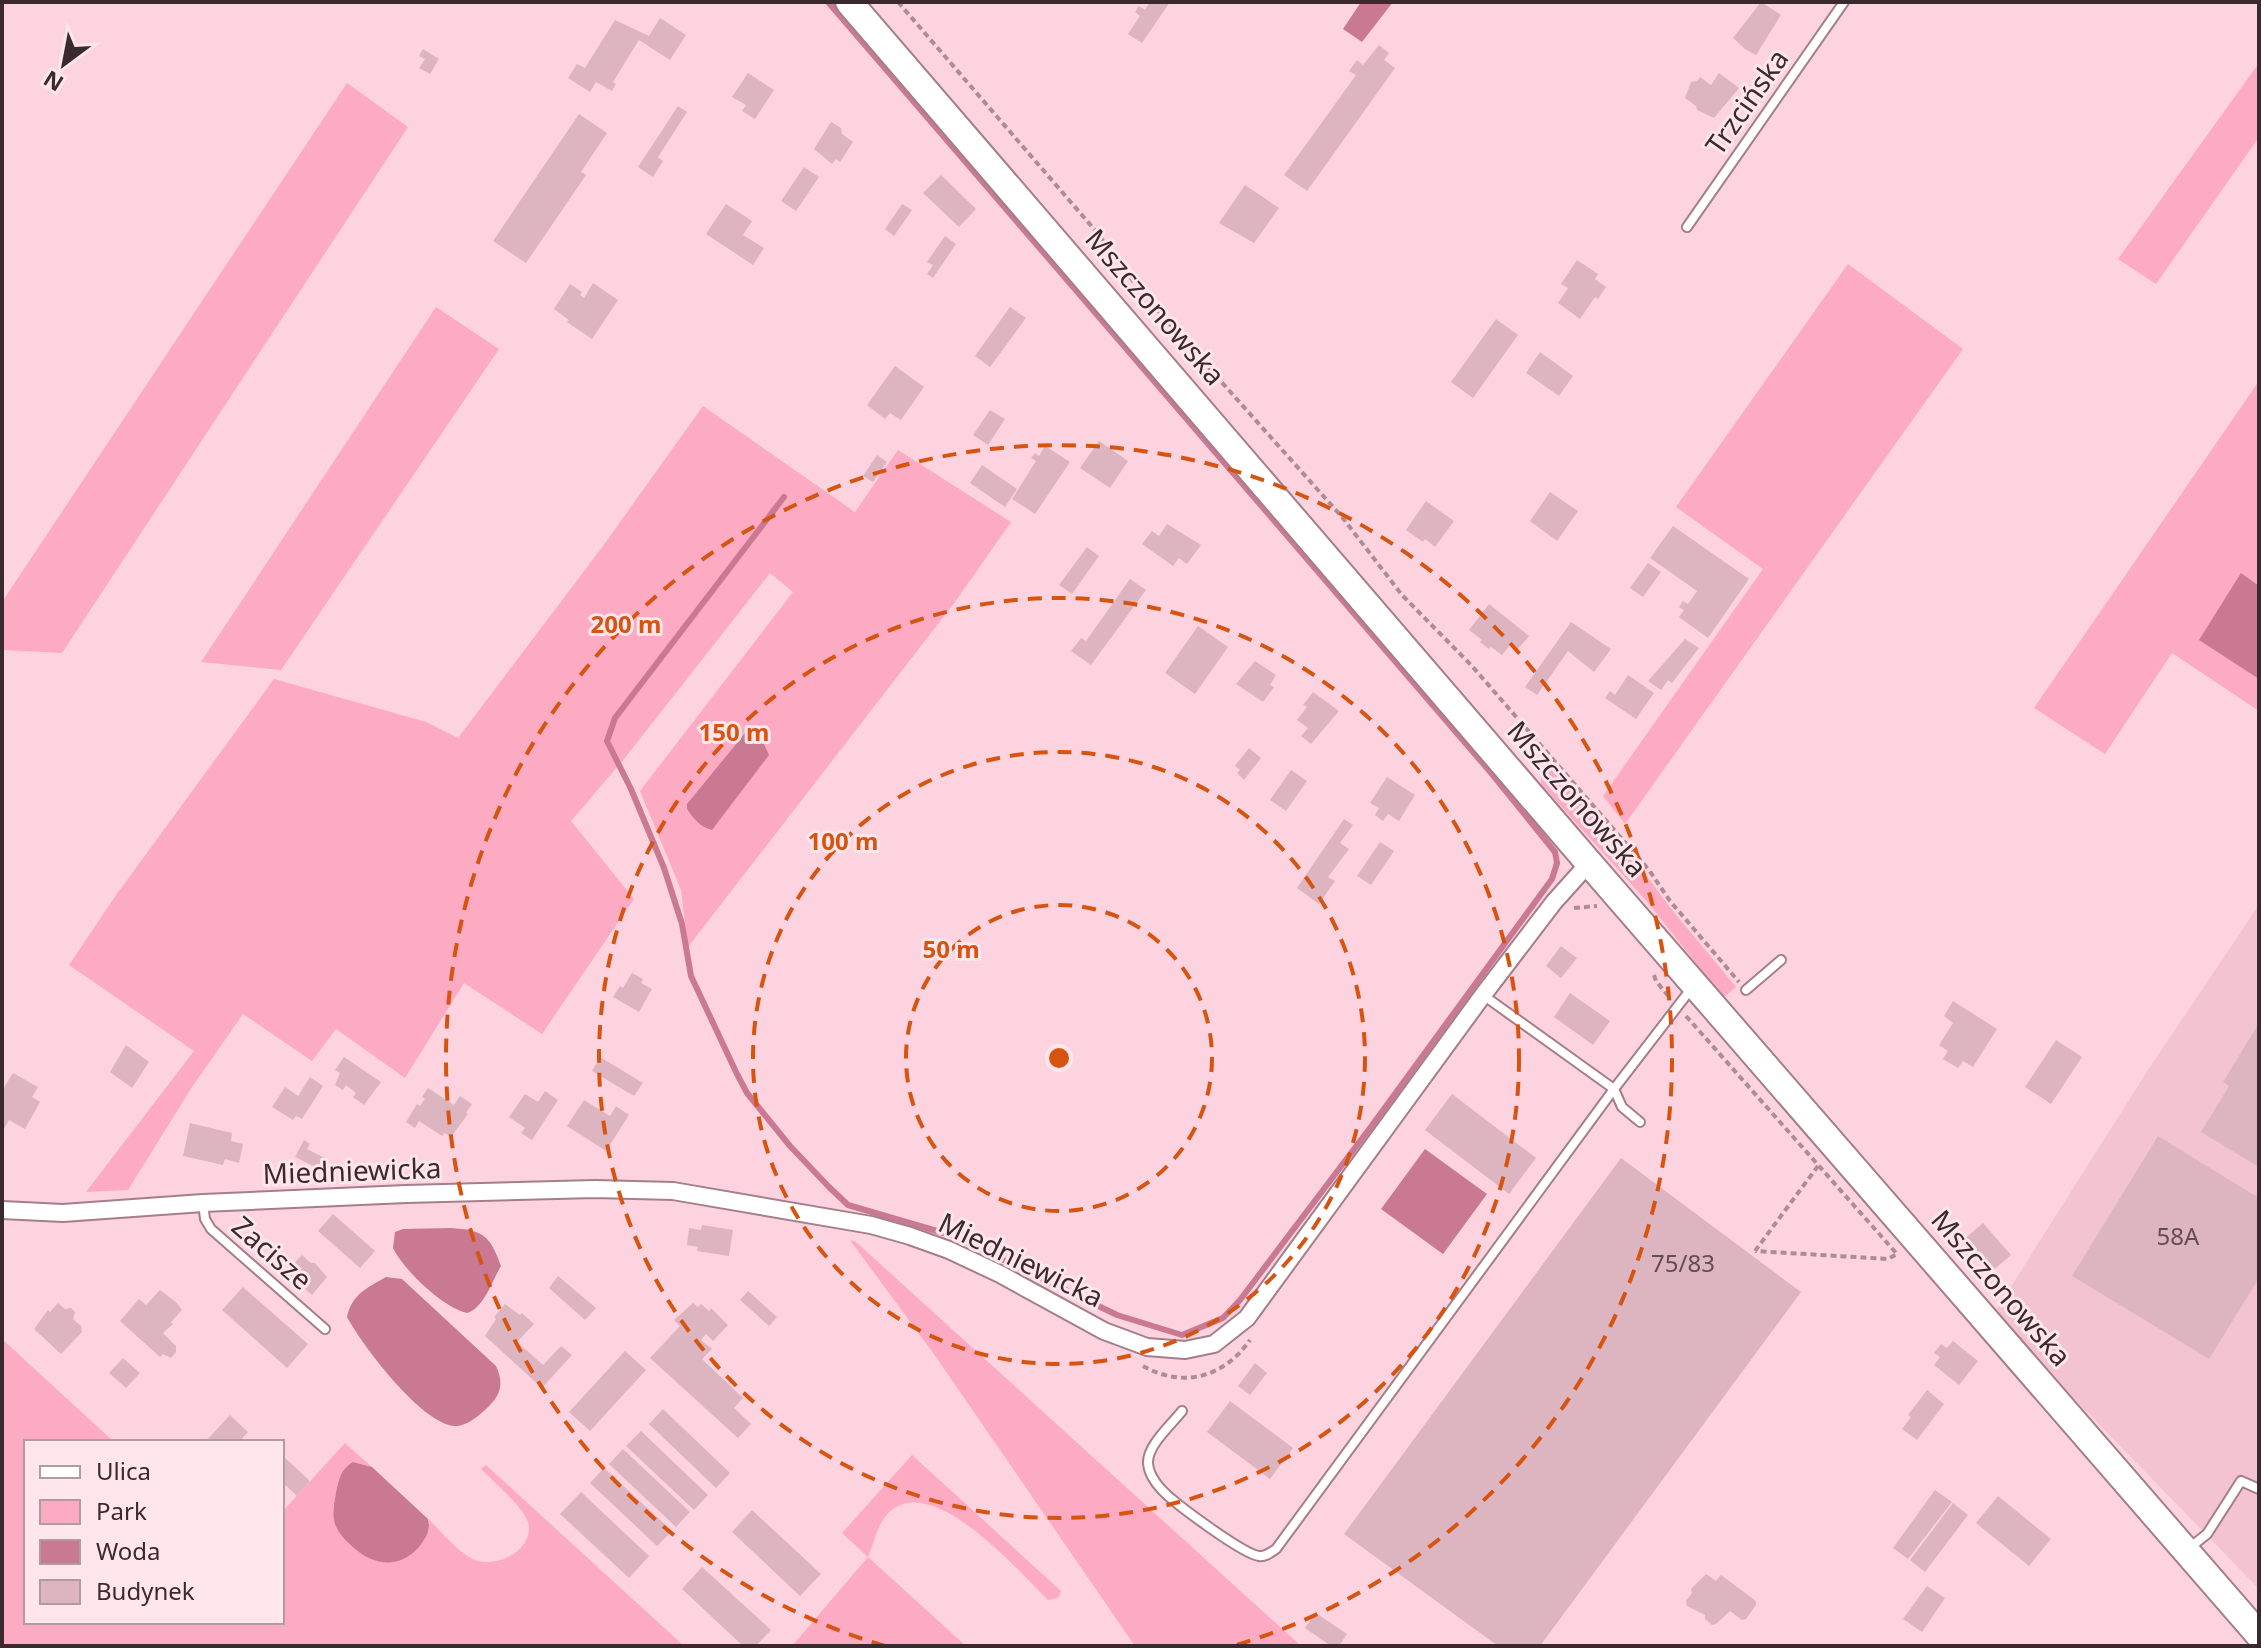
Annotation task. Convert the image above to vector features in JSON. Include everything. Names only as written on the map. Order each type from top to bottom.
[{"type":"main road","name":"Mszczonowska","points":[[849,2],[1589,863],[2259,1635]]},
{"type":"street","name":"Miedniewicka","points":[[2,1210],[63,1213],[406,1194],[595,1189],[673,1191],[871,1225],[910,1236],[949,1250],[1104,1331],[1147,1347],[1185,1350],[1214,1344],[1247,1318],[1483,995],[1554,902],[1589,863]]},
{"type":"lane","name":"Trzcińska","points":[[1687,227],[1844,2]]},
{"type":"lane","points":[[1746,990],[1781,960]]},
{"type":"lane","points":[[1182,1411],[1152,1449],[1148,1461],[1151,1475],[1162,1490],[1238,1546],[1258,1556],[1276,1549],[1614,1089],[1696,983]]},
{"type":"lane","points":[[1483,995],[1614,1089],[1622,1107],[1640,1122]]},
{"type":"lane","name":"Zacisze","points":[[203,1203],[205,1219],[211,1229],[325,1329]]},
{"type":"lane","points":[[2187,1549],[2207,1534],[2241,1481],[2259,1489]]},
{"type":"path","points":[[898,2],[1100,237],[1143,294],[1342,517],[1402,595],[1472,666],[1649,870],[1670,901],[1746,990]]},
{"type":"path","points":[[1568,911],[1576,907],[1603,907]]},
{"type":"path","points":[[1653,967],[1658,984]]},
{"type":"path","points":[[1692,1022],[1819,1166],[1889,1249],[1897,1254],[1888,1259],[1755,1251],[1819,1166]]},
{"type":"path","points":[[1136,1362],[1161,1376],[1203,1375]]},
{"type":"shaded area","points":[[2259,905],[2259,1589],[1993,1315],[2148,1070]]},
{"type":"green space","points":[[2259,63],[2259,137],[2156,284],[2118,259]]},
{"type":"green space","points":[[347,83],[408,127],[62,653],[2,650],[2,602]]},
{"type":"green space","points":[[1848,264],[1963,349],[1625,824],[1603,796],[1763,569],[1676,507]]},
{"type":"green space","points":[[436,307],[499,349],[281,670],[201,662]]},
{"type":"green space","points":[[2259,381],[2259,711],[2172,653],[2105,754],[2034,708]]},
{"type":"green space","points":[[703,406],[855,512],[898,450],[1011,522],[955,602],[688,947],[681,890],[640,791],[793,592],[770,573],[624,759],[571,821],[634,899],[542,1034],[464,983],[405,1078],[336,1029],[312,1061],[243,1014],[192,1087],[128,1190],[86,1192],[194,1051],[69,965],[114,898],[274,679],[426,722],[458,738],[603,546]]},
{"type":"green space","points":[[1552,767],[1647,876],[1736,987],[1723,998],[1650,905],[1541,784],[1541,778]]},
{"type":"green space","points":[[850,1240],[856,1242],[1301,1646],[1135,1646],[936,1357]]},
{"type":"green space","points":[[2,1339],[112,1440],[24,1440],[24,1624],[284,1624],[284,1510],[345,1443],[372,1467],[353,1462],[339,1478],[333,1508],[336,1526],[430,1524],[428,1519],[456,1547],[475,1560],[497,1561],[508,1557],[524,1543],[528,1524],[515,1502],[481,1469],[486,1465],[684,1646],[2,1646]]},
{"type":"green space","points":[[912,1455],[1061,1591],[1058,1598],[1048,1600],[976,1532],[954,1516],[932,1506],[911,1503],[893,1509],[880,1524],[868,1557],[842,1533]]},
{"type":"green space","points":[[868,1557],[966,1646],[792,1646]]},
{"type":"water","points":[[1361,2],[1393,2],[1362,42],[1343,29]]},
{"type":"water","points":[[2241,573],[2259,586],[2259,679],[2199,640]]},
{"type":"water","points":[[746,732],[763,742],[769,755],[712,830],[708,829],[694,819],[687,804]]},
{"type":"water","points":[[1425,1149],[1487,1194],[1443,1254],[1381,1209]]},
{"type":"water","points":[[403,1229],[471,1230],[484,1236],[493,1247],[501,1266],[483,1300],[467,1313],[446,1303],[425,1286],[393,1248],[395,1232]]},
{"type":"water","points":[[386,1277],[402,1279],[496,1366],[500,1377],[497,1396],[469,1422],[454,1426],[425,1412],[379,1363],[347,1317],[357,1297]]},
{"type":"water","points":[[353,1462],[372,1467],[428,1519],[424,1540],[403,1559],[387,1562],[370,1559],[351,1546],[336,1527],[333,1512],[338,1483]]},
{"type":"building","points":[[1150,2],[1170,2],[1142,43],[1128,34],[1140,16],[1135,12],[1139,6],[1145,10]]},
{"type":"building","points":[[1761,2],[1781,15],[1756,55],[1733,38]]},
{"type":"building","points":[[660,18],[686,35],[670,60],[639,40],[613,82],[616,84],[612,91],[596,82],[590,92],[568,78],[577,64],[585,68],[615,20],[649,36]]},
{"type":"building","points":[[1379,45],[1389,53],[1384,60],[1395,68],[1307,191],[1284,175],[1356,75],[1349,71],[1357,60],[1363,65]]},
{"type":"building","points":[[423,49],[439,59],[430,74],[419,68],[425,59],[419,56]]},
{"type":"building","points":[[748,73],[774,90],[755,119],[742,111],[746,105],[732,97]]},
{"type":"building","points":[[1719,73],[1739,88],[1714,118],[1697,110],[1685,98],[1691,82],[1700,77],[1711,85]]},
{"type":"building","points":[[678,106],[687,112],[658,157],[663,161],[653,177],[638,167]]},
{"type":"building","points":[[579,114],[607,133],[581,172],[586,175],[526,263],[493,241]]},
{"type":"building","points":[[831,122],[853,142],[840,162],[836,159],[832,164],[814,149]]},
{"type":"building","points":[[804,167],[819,177],[796,211],[781,201]]},
{"type":"building","points":[[941,175],[976,209],[959,227],[923,193]]},
{"type":"building","points":[[1245,185],[1279,208],[1254,243],[1219,223]]},
{"type":"building","points":[[726,204],[752,221],[743,235],[764,248],[753,265],[706,234]]},
{"type":"building","points":[[902,204],[912,210],[894,236],[885,229]]},
{"type":"building","points":[[945,236],[956,244],[933,278],[927,274],[933,265],[927,262]]},
{"type":"building","points":[[1577,260],[1598,274],[1595,279],[1606,287],[1580,319],[1558,303],[1568,288],[1561,284]]},
{"type":"building","points":[[593,283],[618,300],[592,339],[554,309],[570,284],[582,292],[580,295],[584,298]]},
{"type":"building","points":[[1010,307],[1026,318],[990,367],[975,356]]},
{"type":"building","points":[[1496,319],[1518,335],[1473,398],[1451,382]]},
{"type":"building","points":[[1540,352],[1573,376],[1559,396],[1526,373]]},
{"type":"building","points":[[895,366],[924,387],[901,420],[890,413],[885,419],[867,405]]},
{"type":"building","points":[[990,410],[1005,419],[988,445],[973,435]]},
{"type":"building","points":[[1099,441],[1128,461],[1110,488],[1080,468]]},
{"type":"building","points":[[1045,446],[1070,462],[1035,514],[1012,499],[1036,461],[1031,458],[1035,453],[1039,456]]},
{"type":"building","points":[[877,455],[887,462],[873,482],[863,476]]},
{"type":"building","points":[[982,465],[1017,489],[1005,507],[970,483]]},
{"type":"building","points":[[1550,492],[1578,511],[1557,541],[1530,521]]},
{"type":"building","points":[[1426,501],[1454,521],[1435,547],[1406,530]]},
{"type":"building","points":[[1167,524],[1201,545],[1187,564],[1179,558],[1173,566],[1142,544],[1152,531],[1159,536]]},
{"type":"building","points":[[1673,526],[1749,579],[1708,638],[1679,617],[1684,610],[1679,607],[1683,601],[1688,604],[1697,591],[1650,558]]},
{"type":"building","points":[[1087,547],[1099,556],[1072,594],[1059,585]]},
{"type":"building","points":[[1648,563],[1661,572],[1643,597],[1630,588]]},
{"type":"building","points":[[1130,579],[1146,590],[1091,665],[1071,651],[1081,638],[1086,641]]},
{"type":"building","points":[[1489,604],[1529,636],[1518,649],[1511,644],[1502,655],[1491,647],[1489,649],[1469,630]]},
{"type":"building","points":[[1571,622],[1611,649],[1594,672],[1568,651],[1537,695],[1525,687]]},
{"type":"building","points":[[1198,626],[1228,647],[1195,694],[1165,673]]},
{"type":"building","points":[[1685,639],[1699,648],[1672,683],[1668,680],[1661,690],[1648,681]]},
{"type":"building","points":[[1255,661],[1276,675],[1270,685],[1274,687],[1263,702],[1236,684]]},
{"type":"building","points":[[1628,675],[1654,693],[1636,719],[1605,698],[1610,691],[1615,695]]},
{"type":"building","points":[[1313,692],[1339,711],[1311,744],[1301,736],[1308,728],[1297,720]]},
{"type":"building","points":[[1249,748],[1261,758],[1244,780],[1235,766]]},
{"type":"building","points":[[1291,770],[1307,781],[1286,811],[1270,800]]},
{"type":"building","points":[[1387,777],[1415,795],[1399,821],[1388,814],[1383,821],[1375,815],[1379,808],[1370,803]]},
{"type":"building","points":[[1344,819],[1353,825],[1340,843],[1349,849],[1328,877],[1335,881],[1319,904],[1297,888]]},
{"type":"building","points":[[1380,842],[1394,851],[1371,885],[1357,876]]},
{"type":"building","points":[[1561,946],[1577,958],[1561,978],[1546,966]]},
{"type":"building","points":[[632,973],[652,989],[639,1012],[613,997]]},
{"type":"building","points":[[1570,993],[1610,1021],[1593,1045],[1554,1017]]},
{"type":"building","points":[[1953,1001],[1997,1029],[1973,1067],[1963,1061],[1958,1068],[1943,1059],[1948,1051],[1939,1045],[1953,1023],[1944,1016]]},
{"type":"building","points":[[2259,1023],[2259,1167],[2201,1132],[2229,1086],[2223,1082]]},
{"type":"building","points":[[2056,1040],[2082,1057],[2051,1104],[2025,1087]]},
{"type":"building","points":[[126,1045],[149,1062],[132,1088],[110,1072]]},
{"type":"building","points":[[344,1057],[381,1082],[364,1105],[353,1097],[356,1093],[346,1085],[343,1090],[335,1085],[340,1073],[335,1070]]},
{"type":"building","points":[[600,1057],[643,1083],[634,1096],[592,1071]]},
{"type":"building","points":[[13,1073],[38,1087],[32,1097],[40,1102],[25,1129],[9,1120],[2,1132],[2,1091]]},
{"type":"building","points":[[310,1077],[323,1086],[302,1119],[296,1116],[293,1120],[272,1107],[285,1087],[298,1096]]},
{"type":"building","points":[[428,1088],[454,1105],[460,1096],[472,1104],[451,1137],[445,1133],[442,1136],[419,1121],[415,1128],[406,1122],[417,1104],[420,1106],[425,1099],[422,1097]]},
{"type":"building","points":[[545,1091],[558,1100],[532,1140],[521,1133],[525,1128],[509,1117],[525,1094],[538,1102]]},
{"type":"building","points":[[1452,1094],[1536,1158],[1509,1194],[1425,1130]]},
{"type":"building","points":[[584,1100],[610,1116],[616,1106],[629,1115],[606,1151],[567,1126]]},
{"type":"building","points":[[190,1123],[232,1133],[231,1141],[243,1144],[239,1163],[225,1159],[223,1165],[183,1156]]},
{"type":"building","points":[[2158,1136],[2259,1198],[2259,1278],[2209,1359],[2072,1276]]},
{"type":"building","points":[[304,1140],[310,1144],[307,1149],[327,1159],[321,1170],[295,1157]]},
{"type":"building","points":[[1621,1158],[1801,1292],[1540,1646],[1498,1646],[1344,1534]]},
{"type":"building","points":[[333,1214],[375,1251],[360,1268],[318,1231]]},
{"type":"building","points":[[1983,1223],[2011,1255],[1989,1274],[1962,1241]]},
{"type":"building","points":[[702,1225],[733,1230],[729,1256],[697,1251],[698,1247],[687,1245],[689,1228],[701,1230]]},
{"type":"building","points":[[302,1255],[315,1263],[327,1277],[312,1295],[286,1272]]},
{"type":"building","points":[[558,1276],[596,1308],[585,1320],[549,1288]]},
{"type":"building","points":[[243,1287],[308,1344],[287,1368],[222,1310]]},
{"type":"building","points":[[160,1290],[182,1310],[163,1333],[176,1346],[171,1358],[163,1354],[160,1357],[120,1321],[139,1299],[146,1305]]},
{"type":"building","points":[[748,1291],[777,1317],[769,1326],[740,1300]]},
{"type":"building","points":[[58,1303],[75,1312],[73,1319],[81,1326],[82,1332],[61,1354],[34,1329],[48,1310],[50,1312]]},
{"type":"building","points":[[693,1303],[698,1307],[701,1304],[709,1311],[711,1308],[728,1325],[713,1341],[706,1334],[701,1340],[712,1349],[702,1359],[743,1398],[734,1408],[751,1424],[738,1438],[650,1358],[680,1326],[674,1320]]},
{"type":"building","points":[[505,1304],[534,1324],[517,1342],[543,1365],[561,1346],[572,1355],[542,1388],[485,1336],[496,1319],[494,1317]]},
{"type":"building","points":[[1953,1341],[1978,1361],[1959,1385],[1934,1365],[1940,1357],[1934,1353],[1941,1344],[1947,1348]]},
{"type":"building","points":[[625,1351],[646,1370],[590,1431],[569,1412]]},
{"type":"building","points":[[123,1358],[140,1373],[126,1388],[109,1373]]},
{"type":"building","points":[[1255,1363],[1267,1373],[1250,1395],[1238,1386]]},
{"type":"building","points":[[1927,1390],[1944,1404],[1917,1440],[1902,1429],[1911,1417],[1908,1415]]},
{"type":"building","points":[[1230,1401],[1293,1448],[1270,1479],[1207,1432]]},
{"type":"building","points":[[663,1409],[730,1473],[716,1488],[649,1424]]},
{"type":"building","points":[[230,1415],[248,1432],[241,1440],[207,1440]]},
{"type":"building","points":[[641,1431],[708,1495],[694,1510],[626,1446]]},
{"type":"building","points":[[623,1449],[690,1512],[676,1527],[609,1464]]},
{"type":"building","points":[[284,1457],[310,1481],[297,1496],[284,1484]]},
{"type":"building","points":[[604,1468],[672,1531],[657,1546],[590,1483]]},
{"type":"building","points":[[1935,1490],[1952,1502],[1908,1559],[1893,1548]]},
{"type":"building","points":[[581,1492],[649,1556],[629,1578],[560,1514]]},
{"type":"building","points":[[1998,1496],[2051,1539],[2029,1566],[1976,1523]]},
{"type":"building","points":[[1953,1503],[1968,1515],[1925,1572],[1910,1560]]},
{"type":"building","points":[[752,1510],[821,1574],[800,1596],[732,1532]]},
{"type":"building","points":[[702,1567],[771,1630],[756,1646],[743,1646],[682,1589]]},
{"type":"building","points":[[1706,1574],[1716,1581],[1721,1575],[1756,1601],[1746,1619],[1742,1620],[1730,1611],[1712,1625],[1705,1615],[1687,1606],[1691,1589]]},
{"type":"building","points":[[1927,1586],[1945,1598],[1922,1632],[1903,1619]]},
{"type":"building","points":[[1316,1613],[1347,1634],[1339,1646],[1331,1646],[1305,1628]]},
{"type":"waterway","points":[[784,497],[615,718],[607,741],[664,868],[682,924],[691,976],[747,1093],[790,1146],[848,1205],[954,1236],[1117,1315],[1182,1335],[1223,1318],[1240,1300],[1370,1128],[1552,879],[1557,863],[1555,852],[1492,774],[828,2]]}]
